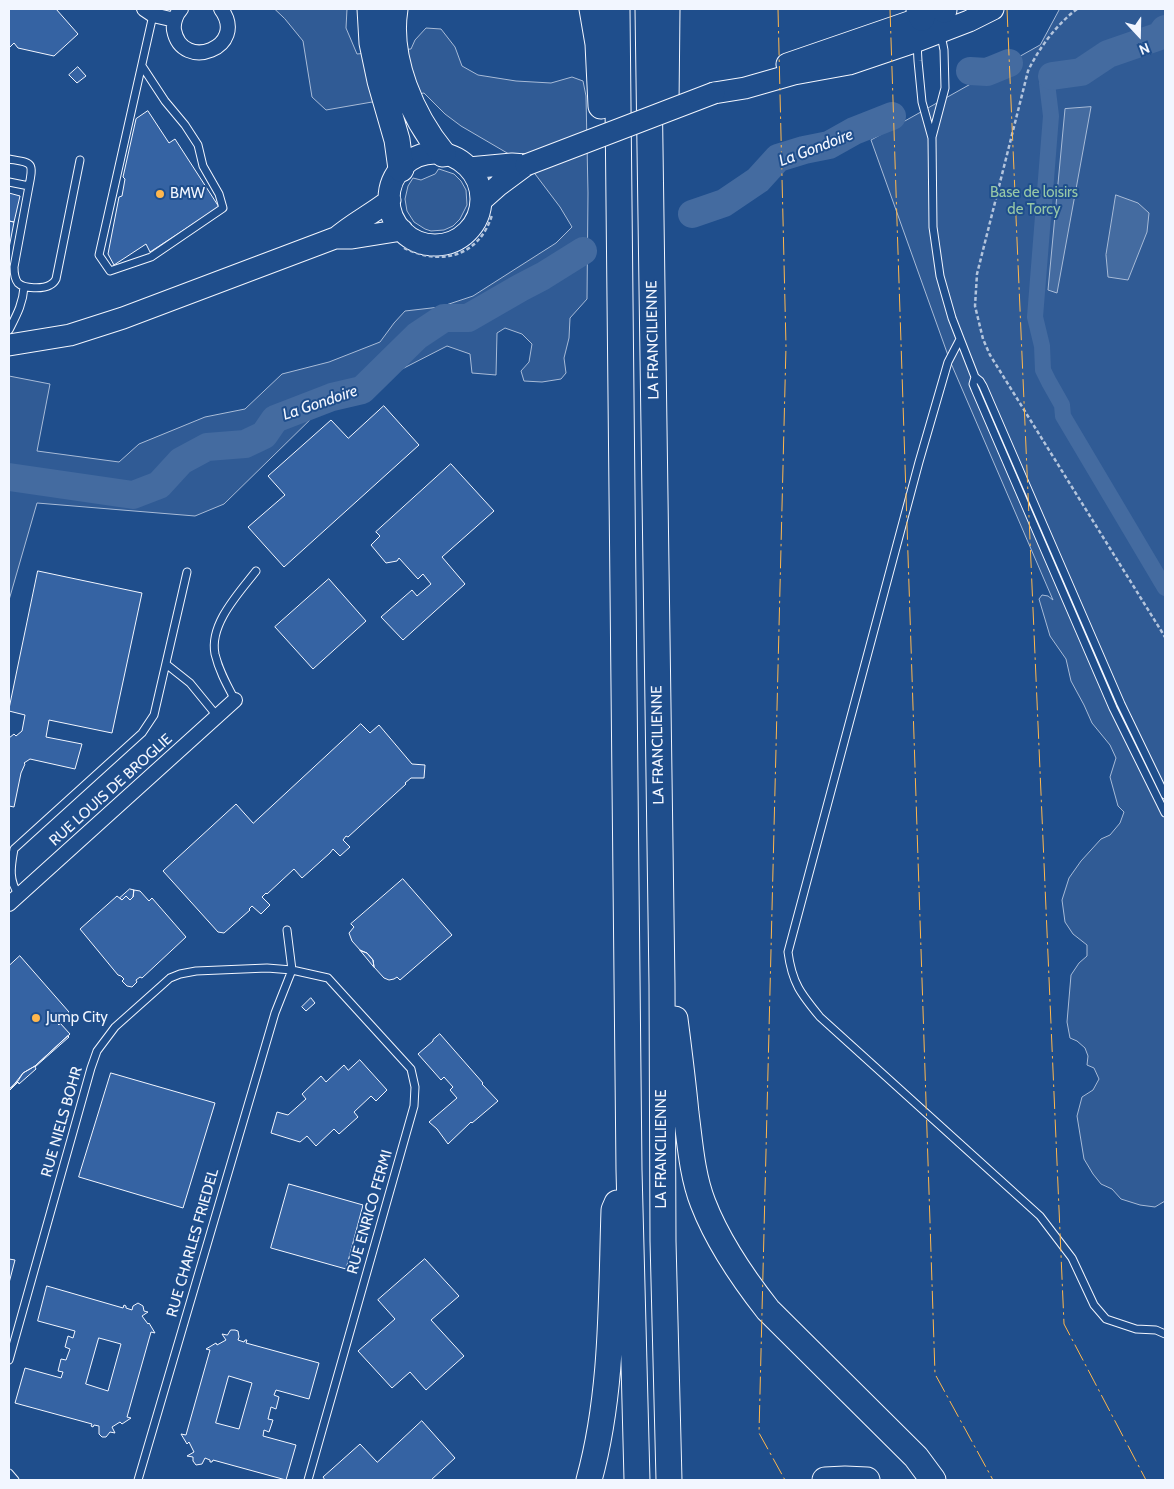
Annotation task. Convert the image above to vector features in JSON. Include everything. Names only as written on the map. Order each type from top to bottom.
[{"type":"highway","points":[[370,9],[372,43],[380,81],[397,140],[401,169]]},
{"type":"highway","points":[[394,9],[395,43],[400,73],[418,118],[429,137],[443,154]]},
{"type":"highway","points":[[592,9],[598,44],[601,121],[619,156]]},
{"type":"highway","points":[[617,9],[629,1170],[637,1480]]},
{"type":"highway","name":"LA FRANCILIENNE","points":[[648,9],[662,985],[663,1241],[669,1480]]},
{"type":"highway","points":[[650,196],[667,164],[667,9]]},
{"type":"highway","points":[[662,985],[674,1012],[690,1146],[695,1172],[703,1202],[718,1234],[749,1286],[768,1310],[916,1457],[934,1480]]},
{"type":"highway","points":[[589,1480],[605,1399],[611,1321],[614,1210],[629,1170]]},
{"type":"highway","points":[[826,1480],[867,1480]]},
{"type":"main road","points":[[469,168],[526,164],[714,93],[745,88],[794,74],[849,64],[933,18],[969,21],[993,9]]},
{"type":"main road","points":[[443,154],[459,160],[469,168],[479,186],[481,201],[479,214],[469,230],[454,241],[436,245],[426,244],[417,241],[402,230],[393,216],[390,200],[392,184],[401,169],[420,156],[443,154]]},
{"type":"main road","points":[[481,201],[526,164]]},
{"type":"main road","points":[[336,238],[347,228],[369,216],[390,200]]},
{"type":"main road","points":[[9,345],[70,335],[123,318],[336,238],[352,238],[402,230]]},
{"type":"street","points":[[148,12],[178,14],[174,28],[180,44],[187,49],[203,53],[211,51],[224,40],[227,32],[227,23],[225,14],[220,9]]},
{"type":"street","name":"RUE LOUIS DE BROGLIE","points":[[9,904],[235,700]]},
{"type":"lane","points":[[142,66],[164,101],[185,125],[198,145],[203,166],[219,194],[223,208],[151,257],[110,271],[99,255],[142,66],[148,12]]},
{"type":"lane","points":[[933,18],[918,61],[922,102],[932,138],[933,227],[940,276],[952,318],[975,377],[983,386],[1120,704],[1165,796]]},
{"type":"lane","points":[[932,138],[945,88],[944,50],[933,18]]},
{"type":"lane","points":[[9,159],[27,162],[32,170],[14,267],[15,277],[18,283],[24,287],[45,287],[56,279],[80,160]]},
{"type":"lane","points":[[9,182],[29,186]]},
{"type":"lane","points":[[9,330],[24,298],[24,287]]},
{"type":"lane","points":[[960,339],[948,362],[916,472],[788,952],[790,971],[802,995],[820,1017],[1040,1216],[1072,1258],[1094,1305],[1106,1319],[1136,1329],[1156,1330],[1165,1334]]},
{"type":"lane","points":[[975,377],[973,384],[975,389],[1109,699],[1165,813]]},
{"type":"lane","points":[[235,700],[220,671],[215,652],[214,636],[228,606],[256,571]]},
{"type":"lane","points":[[19,895],[14,888],[10,871],[14,848],[142,733],[154,715],[187,572]]},
{"type":"lane","points":[[166,664],[190,683],[217,716]]},
{"type":"lane","points":[[287,930],[292,970]]},
{"type":"lane","name":"RUE NIELS BOHR","points":[[9,1360],[91,1068],[97,1051],[115,1027],[170,978],[180,974],[196,971],[267,968],[292,970],[328,978]]},
{"type":"lane","name":"RUE CHARLES FRIEDEL","points":[[138,1480],[275,1013],[292,970]]},
{"type":"lane","name":"RUE ENRICO FERMI","points":[[308,1480],[414,1106],[415,1087],[411,1069],[328,978]]},
{"type":"lane","points":[[9,1474],[15,1480]]},
{"type":"path","points":[[1077,9],[1047,40],[1028,71],[977,274],[975,306],[983,339],[990,355],[1165,637]]},
{"type":"shaded area","points":[[275,9],[347,9],[346,28],[357,54],[411,49],[415,40],[426,28],[441,29],[455,47],[462,66],[478,75],[516,81],[551,83],[572,77],[583,81],[586,96],[588,193],[587,299],[570,318],[569,338],[564,358],[566,373],[561,379],[542,382],[524,381],[521,371],[529,362],[532,344],[522,334],[505,328],[497,333],[496,375],[472,373],[470,354],[447,346],[318,412],[224,504],[195,516],[37,503],[9,600],[9,376],[50,384],[37,451],[119,462],[139,444],[205,417],[245,409],[282,374],[329,362],[380,342],[405,311],[440,307],[473,296],[556,243],[572,227],[560,207],[526,162],[461,126],[445,114],[424,93],[326,110],[312,97],[303,41]]},
{"type":"shaded area","name":"Base de loisirs de Torcy","points":[[1060,9],[1165,9],[1165,1201],[1155,1207],[1121,1199],[1112,1189],[1101,1184],[1084,1159],[1077,1116],[1082,1097],[1093,1090],[1099,1079],[1094,1068],[1087,1065],[1088,1056],[1085,1048],[1070,1038],[1067,1022],[1071,975],[1079,963],[1087,956],[1087,945],[1073,934],[1065,922],[1062,900],[1069,878],[1081,861],[1101,839],[1110,835],[1120,823],[1124,812],[1118,806],[1110,777],[1116,758],[1110,745],[1092,723],[1071,681],[1066,659],[1050,636],[1039,599],[1042,595],[1048,596],[1053,600],[950,361],[871,140],[1040,45]]},
{"type":"shaded area","points":[[1091,107],[1057,293],[1048,290],[1065,109]]},
{"type":"shaded area","points":[[439,169],[454,174],[461,181],[466,190],[467,205],[460,219],[453,226],[444,230],[431,231],[414,222],[407,211],[405,199],[408,186],[413,178],[421,180],[435,174]]},
{"type":"shaded area","points":[[1116,195],[1138,203],[1149,213],[1147,232],[1128,280],[1108,277],[1106,255]]},
{"type":"building","points":[[9,9],[56,9],[78,34],[54,56],[18,48],[14,43],[9,48]]},
{"type":"building","points":[[78,67],[86,76],[77,83],[69,75]]},
{"type":"building","points":[[148,111],[169,143],[175,139],[219,207],[150,252],[146,244],[114,265],[108,254],[119,197],[122,196],[125,179],[123,177],[136,119]]},
{"type":"building","points":[[9,193],[20,196],[14,222],[9,221]]},
{"type":"building","points":[[9,221],[14,222],[9,248]]},
{"type":"building","points":[[384,406],[419,445],[284,567],[248,527],[285,495],[268,476],[331,420],[348,438]]},
{"type":"building","points":[[451,464],[494,511],[442,557],[465,584],[403,640],[381,617],[412,590],[417,596],[431,584],[423,574],[418,579],[399,558],[397,561],[386,563],[371,545],[380,536],[376,532]]},
{"type":"building","points":[[38,571],[142,593],[112,733],[49,720],[46,737],[82,744],[75,769],[30,759],[24,763],[14,807],[9,806],[9,738],[14,734],[16,736],[22,731],[25,715],[9,711],[9,709]]},
{"type":"building","points":[[329,579],[366,621],[313,669],[275,627]]},
{"type":"building","points":[[361,724],[370,733],[379,725],[412,764],[425,765],[424,778],[411,778],[348,837],[346,836],[343,840],[350,847],[340,856],[333,849],[302,878],[294,869],[262,897],[270,905],[261,914],[252,906],[224,933],[218,932],[163,871],[236,804],[253,823]]},
{"type":"building","points":[[403,879],[452,935],[400,980],[397,977],[389,980],[384,978],[374,967],[373,960],[352,941],[349,933],[354,927],[351,924]]},
{"type":"building","points":[[130,889],[134,890],[133,897],[130,900],[126,896],[122,900],[120,898]]},
{"type":"building","points":[[134,890],[140,891],[149,901],[152,898],[186,937],[142,978],[140,977],[136,980],[137,982],[132,987],[127,986],[122,981],[124,979],[118,975],[80,929],[117,896],[122,900],[126,896],[130,900],[133,897]]},
{"type":"building","points":[[360,950],[367,953],[373,960],[374,967]]},
{"type":"building","name":"Jump City","points":[[20,956],[69,1012],[57,1023],[59,1025],[60,1023],[70,1034],[35,1066],[23,1073],[18,1081],[9,1089],[9,966]]},
{"type":"building","points":[[311,998],[315,1003],[306,1011],[302,1007]]},
{"type":"building","points":[[440,1034],[498,1101],[471,1122],[448,1144],[429,1122],[457,1098],[450,1090],[453,1087],[444,1077],[441,1080],[418,1054]]},
{"type":"building","points":[[68,1036],[35,1067],[36,1069],[9,1091],[23,1073],[35,1066]]},
{"type":"building","points":[[360,1060],[387,1090],[376,1101],[371,1096],[354,1112],[358,1117],[339,1134],[334,1129],[316,1146],[307,1136],[300,1142],[271,1133],[277,1112],[288,1115],[306,1099],[302,1094],[321,1076],[326,1082],[344,1065],[348,1070]]},
{"type":"building","points":[[111,1073],[215,1103],[183,1208],[79,1177]]},
{"type":"building","points":[[289,1184],[363,1205],[346,1269],[271,1248]]},
{"type":"building","points":[[9,1259],[15,1260],[9,1283]]},
{"type":"building","points":[[425,1259],[459,1296],[431,1320],[464,1356],[426,1390],[410,1372],[392,1388],[358,1351],[395,1319],[378,1300]]},
{"type":"building","points":[[47,1286],[123,1308],[124,1305],[132,1310],[133,1306],[138,1303],[143,1306],[144,1311],[148,1312],[142,1316],[155,1333],[151,1332],[127,1417],[131,1418],[122,1424],[120,1422],[112,1427],[115,1433],[110,1432],[106,1437],[102,1437],[99,1434],[99,1426],[94,1425],[93,1427],[91,1426],[92,1424],[15,1403],[25,1368],[61,1378],[63,1372],[58,1371],[61,1359],[66,1360],[70,1349],[65,1347],[68,1336],[73,1338],[75,1331],[38,1321]],"holes":[[[99,1338],[121,1344],[108,1391],[86,1384]]]},
{"type":"building","points":[[231,1330],[235,1330],[238,1331],[238,1340],[244,1342],[247,1340],[246,1343],[319,1363],[309,1399],[276,1390],[274,1395],[279,1397],[276,1409],[271,1407],[268,1419],[273,1420],[269,1432],[264,1430],[263,1436],[296,1445],[286,1480],[213,1460],[210,1462],[210,1460],[205,1458],[202,1464],[196,1465],[193,1457],[187,1456],[194,1452],[189,1442],[187,1444],[181,1434],[186,1435],[210,1350],[206,1349],[226,1340],[222,1334],[227,1335]],"holes":[[[229,1376],[252,1383],[239,1429],[216,1423]]]},
{"type":"building","points":[[422,1421],[455,1458],[431,1480],[325,1480],[323,1477],[360,1444],[377,1462]]},
{"type":"waterway","name":"La Gondoire","points":[[1052,76],[1081,72],[1108,54],[1160,36],[1165,29]]},
{"type":"waterway","name":"La Gondoire","points":[[970,71],[987,72],[1009,63]]},
{"type":"waterway","points":[[1052,76],[1047,83],[1051,116],[1035,317],[1042,346],[1043,370],[1062,405],[1063,416],[1165,588]]},
{"type":"waterway","name":"La Gondoire","points":[[692,214],[724,203],[758,180],[778,158],[829,145],[854,131],[892,116]]},
{"type":"waterway","name":"La Gondoire","points":[[9,477],[133,495],[159,485],[181,461],[207,447],[245,444],[264,435],[275,419],[332,397],[362,390],[417,336],[444,318],[468,318],[583,251]]},
{"type":"power","points":[[778,9],[786,346],[759,1433],[785,1480]]},
{"type":"power","points":[[890,9],[935,1374],[993,1480]]},
{"type":"power","points":[[1007,9],[1064,1324],[1146,1480]]},
{"type":"place","name":"BMW","points":[[160,194]]},
{"type":"place","name":"Jump City","points":[[36,1018]]}]
